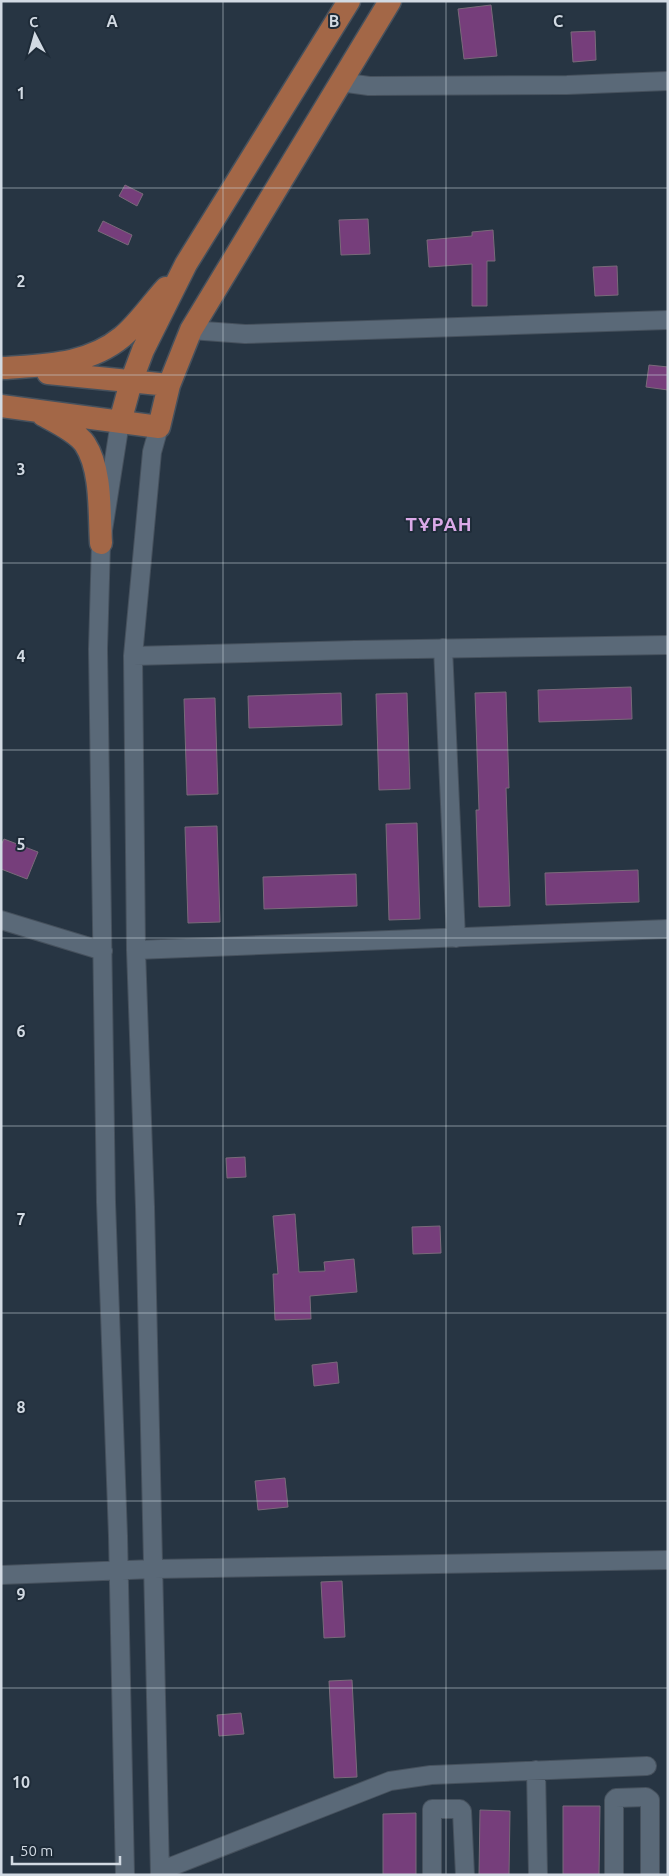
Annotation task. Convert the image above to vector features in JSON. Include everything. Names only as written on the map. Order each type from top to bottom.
[{"type":"main road","points":[[120,422],[131,382],[144,350],[186,264],[349,1]]},
{"type":"main road","points":[[1,406],[158,427],[169,385],[191,330],[390,1]]},
{"type":"main road","points":[[3,367],[72,362],[95,355],[123,337],[186,264]]},
{"type":"main road","points":[[3,367],[169,385]]},
{"type":"main road","points":[[34,410],[65,427],[84,443],[96,467],[101,543]]},
{"type":"street","points":[[340,82],[369,86],[567,85],[668,80]]},
{"type":"street","points":[[191,330],[245,334],[668,320]]},
{"type":"street","points":[[120,422],[101,543],[98,649],[107,1212],[118,1536],[126,1875]]},
{"type":"street","points":[[158,427],[152,452],[133,656],[136,950],[154,1569],[160,1873],[390,1780],[431,1775],[647,1766]]},
{"type":"street","points":[[133,656],[443,648],[668,645]]},
{"type":"street","points":[[443,648],[456,938]]},
{"type":"street","points":[[1,920],[102,951]]},
{"type":"street","points":[[136,950],[668,930]]},
{"type":"street","points":[[84,1571],[103,1560],[118,1536]]},
{"type":"street","points":[[1,1575],[154,1569],[668,1560]]},
{"type":"street","points":[[84,1571],[99,1577],[110,1586],[119,1602]]},
{"type":"street","points":[[536,1770],[538,1875]]},
{"type":"street","points":[[614,1875],[614,1800],[616,1798],[646,1797],[650,1800],[650,1875]]},
{"type":"street","points":[[432,1875],[432,1809],[460,1809],[462,1811],[465,1875]]},
{"type":"building","points":[[491,5],[497,56],[464,59],[458,9]]},
{"type":"building","points":[[595,31],[596,60],[573,62],[571,32]]},
{"type":"building","points":[[125,185],[143,194],[137,206],[119,196]]},
{"type":"building","points":[[368,219],[370,254],[341,255],[339,220]]},
{"type":"building","points":[[103,221],[132,235],[128,245],[98,231]]},
{"type":"building","points":[[493,230],[495,261],[487,261],[487,306],[472,306],[472,264],[429,267],[427,240],[472,236],[472,232]]},
{"type":"building","points":[[617,266],[618,295],[595,296],[593,267]]},
{"type":"building","points":[[649,365],[668,367],[668,390],[646,387]]},
{"type":"building","points":[[631,687],[632,719],[539,722],[538,690]]},
{"type":"building","points":[[506,692],[509,788],[506,788],[510,906],[479,907],[476,810],[479,810],[475,693]]},
{"type":"building","points":[[341,693],[342,725],[249,728],[248,696]]},
{"type":"building","points":[[407,693],[410,789],[379,790],[376,694]]},
{"type":"building","points":[[215,698],[218,794],[187,795],[184,699]]},
{"type":"building","points":[[417,823],[420,919],[389,920],[386,824]]},
{"type":"building","points":[[217,826],[220,922],[188,923],[185,827]]},
{"type":"building","points":[[4,839],[38,852],[27,879],[1,869],[1,845]]},
{"type":"building","points":[[638,870],[639,902],[546,905],[545,873]]},
{"type":"building","points":[[356,874],[357,906],[264,909],[263,877]]},
{"type":"building","points":[[245,1157],[246,1177],[227,1178],[226,1158]]},
{"type":"building","points":[[295,1214],[299,1272],[325,1271],[324,1262],[354,1259],[357,1292],[310,1296],[311,1319],[275,1320],[273,1274],[278,1274],[273,1216]]},
{"type":"building","points":[[440,1226],[441,1253],[413,1254],[412,1227]]},
{"type":"building","points":[[337,1362],[339,1383],[314,1386],[312,1365]]},
{"type":"building","points":[[285,1478],[288,1507],[258,1510],[255,1481]]},
{"type":"building","points":[[342,1581],[345,1637],[324,1638],[321,1582]]},
{"type":"building","points":[[352,1680],[357,1777],[334,1778],[329,1681]]},
{"type":"building","points":[[241,1713],[244,1734],[219,1736],[217,1715]]},
{"type":"building","points":[[563,1806],[600,1806],[599,1875],[563,1875]]},
{"type":"building","points":[[480,1810],[510,1811],[509,1875],[479,1875]]},
{"type":"building","points":[[416,1813],[416,1875],[383,1875],[383,1814]]},
{"type":"district","name":"ТҰРАН","points":[[439,524]]}]
